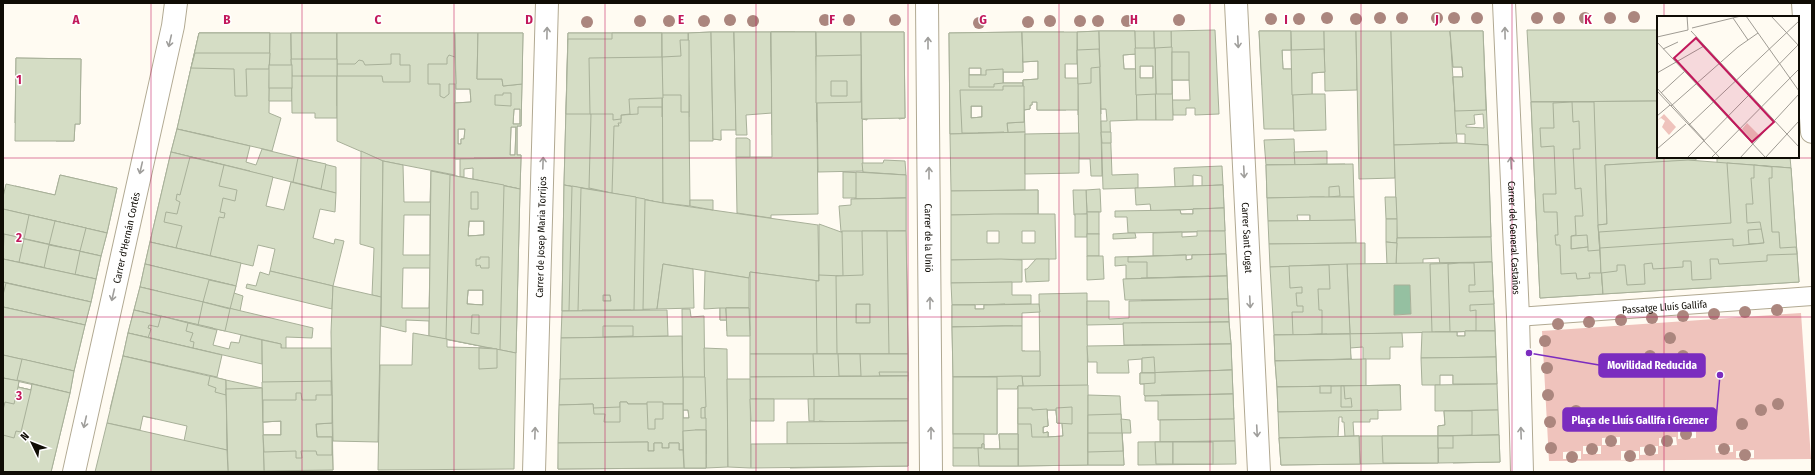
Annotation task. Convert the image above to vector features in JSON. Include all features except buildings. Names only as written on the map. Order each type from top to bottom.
[{"type":"street","name":"Carrer d'Hernán Cortés","points":[[74,472],[173,26],[176,3]]},
{"type":"street","name":"Carrer de Josep Maria Torrijos","points":[[534,472],[547,3]]},
{"type":"street","name":"Carrer de la Unió","points":[[927,3],[931,472]]},
{"type":"street","name":"Carrer Sant Cugat","points":[[1236,3],[1258,472]]},
{"type":"street","name":"Carrer del General Castaños","points":[[1504,3],[1518,317],[1522,472]]},
{"type":"street","points":[[1803,3],[1812,132]]},
{"type":"street","name":"Passatge Lluís Gallifa","points":[[1518,317],[1812,296]]},
{"type":"shaded area","points":[[1394,285],[1410,285],[1411,314],[1394,315]]},
{"type":"shaded area","points":[[1801,313],[1811,459],[1549,461],[1542,331]],"holes":[[[1678,431],[1696,431],[1696,438],[1678,439]],[[1620,437],[1620,445],[1602,445],[1602,438]],[[1676,437],[1677,445],[1659,446],[1659,438]],[[1715,445],[1733,445],[1733,452],[1716,453]],[[1583,446],[1601,446],[1601,454],[1583,454]],[[1658,446],[1658,454],[1640,455],[1640,447]],[[1754,450],[1754,458],[1736,458],[1736,451]],[[1581,451],[1581,459],[1563,459],[1563,452]],[[1621,451],[1639,451],[1639,459],[1621,460]]]},
{"type":"place","name":"Movilidad Reducida","points":[[1529,353]]},
{"type":"place","name":"Plaça de Lluís Gallifa i Grezner","points":[[1720,375]]}]
